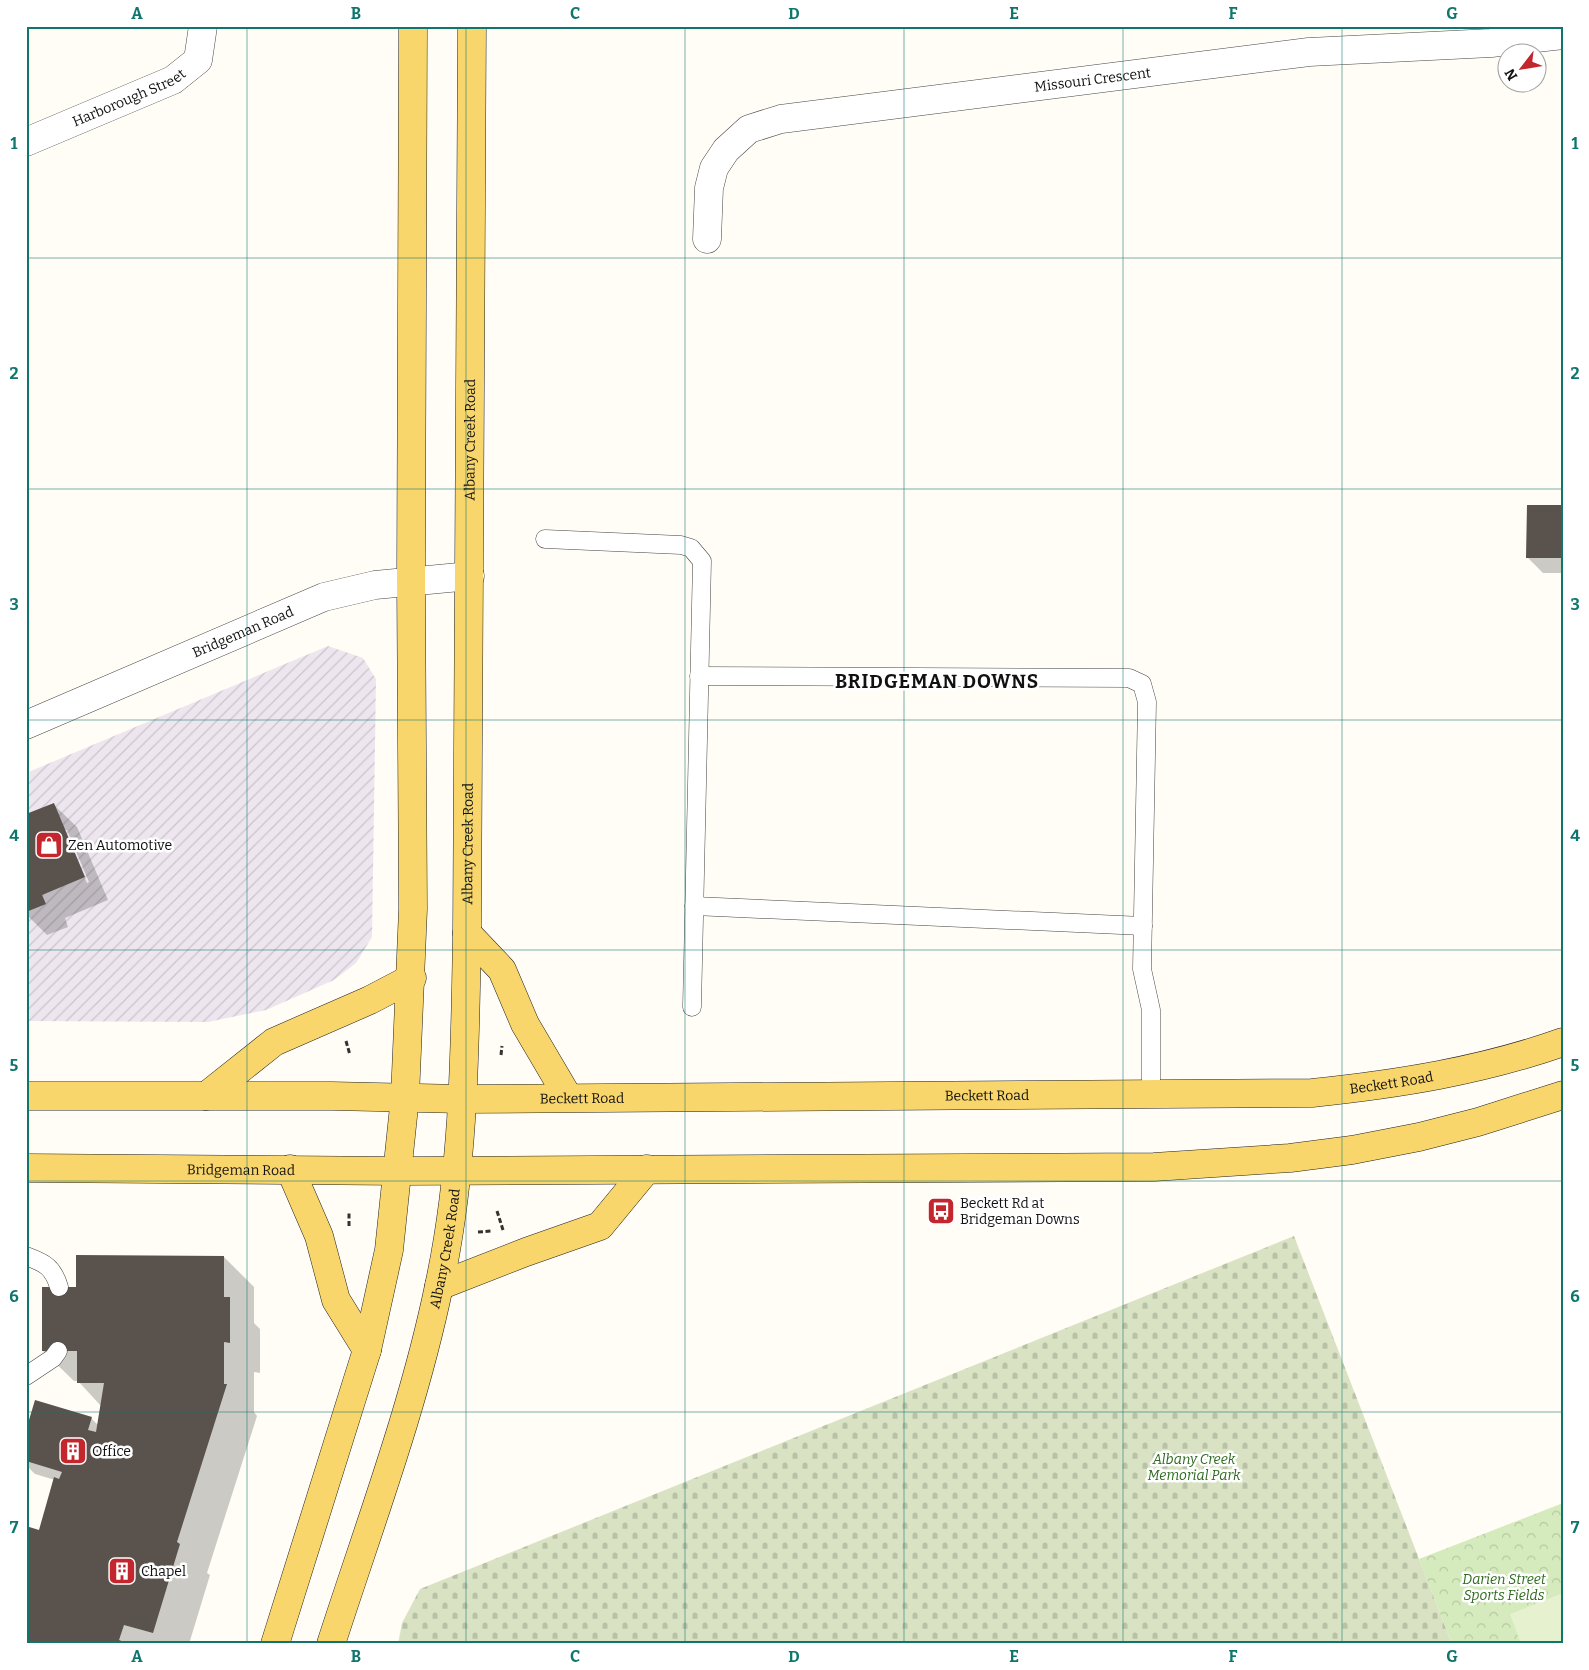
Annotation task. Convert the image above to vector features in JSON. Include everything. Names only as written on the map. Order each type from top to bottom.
[{"type":"main road","points":[[275,1644],[367,1350],[389,1250],[406,1098],[412,978],[413,26]]},
{"type":"main road","name":"Albany Creek Road","points":[[331,1644],[421,1360],[439,1286],[457,1170],[462,1099],[467,933],[472,26]]},
{"type":"main road","points":[[467,933],[502,970],[525,1024],[568,1097]]},
{"type":"main road","points":[[206,1096],[274,1042],[362,1004],[412,978]]},
{"type":"main road","name":"Beckett Road","points":[[406,1098],[1312,1093],[1436,1077],[1484,1066],[1563,1042]]},
{"type":"main road","points":[[457,1170],[1154,1167],[1290,1158],[1352,1150],[1419,1137],[1478,1122],[1563,1095]]},
{"type":"main road","points":[[26,1096],[406,1098]]},
{"type":"main road","name":"Bridgeman Road","points":[[26,1168],[457,1170]]},
{"type":"main road","points":[[290,1169],[319,1236],[336,1300],[367,1350]]},
{"type":"main road","points":[[439,1286],[600,1226],[646,1169]]},
{"type":"street","name":"Harborough Street","points":[[26,142],[173,80],[198,60],[203,26]]},
{"type":"street","name":"Missouri Crescent","points":[[707,239],[709,188],[714,168],[726,150],[749,130],[781,119],[1309,52],[1491,43],[1563,35]]},
{"type":"street","name":"Bridgeman Road","points":[[26,725],[324,597],[375,585],[411,580],[470,576]]},
{"type":"lane","points":[[545,539],[681,546],[691,548],[702,561],[692,1007]]},
{"type":"lane","points":[[700,676],[1136,680],[1142,684],[1147,702],[1143,979],[1152,1017],[1151,1093]]},
{"type":"lane","points":[[694,906],[1143,926]]},
{"type":"lane","points":[[26,1256],[47,1264],[55,1274],[59,1287]]},
{"type":"lane","points":[[26,1376],[54,1358],[58,1351]]},
{"type":"path","points":[[475,1232],[503,1230]]},
{"type":"shaded area","points":[[328,646],[363,658],[376,679],[372,937],[356,963],[334,980],[266,1010],[208,1022],[26,1021],[26,773]]},
{"type":"green space","name":"Albany Creek Memorial Park","points":[[1294,1236],[1452,1644],[398,1644],[402,1623],[420,1589]]},
{"type":"green space","name":"Darien Street Sports Fields","points":[[1563,1503],[1563,1644],[1452,1644],[1419,1559]]},
{"type":"green space","points":[[1563,1593],[1563,1644],[1521,1644],[1510,1614]]},
{"type":"building","points":[[1527,505],[1563,505],[1563,558],[1526,558]]},
{"type":"building","name":"Zen Automotive","points":[[54,803],[85,877],[42,895],[46,904],[26,912],[26,814]]},
{"type":"building","points":[[76,1255],[224,1256],[224,1297],[230,1297],[230,1343],[224,1342],[224,1384],[227,1384],[177,1542],[180,1544],[153,1633],[124,1625],[119,1640],[129,1644],[26,1644],[26,1526],[39,1530],[54,1477],[59,1479],[62,1472],[26,1461],[26,1430],[35,1400],[92,1417],[88,1430],[96,1432],[104,1383],[77,1383],[77,1351],[42,1351],[42,1287],[76,1287]]},
{"type":"place","name":"Zen Automotive","points":[[49,845]]},
{"type":"place","name":"Beckett Rd at Bridgeman Downs","points":[[941,1211]]},
{"type":"place","name":"Office","points":[[73,1451]]},
{"type":"place","name":"Chapel","points":[[122,1571]]},
{"type":"district","name":"BRIDGEMAN DOWNS","points":[[937,681]]}]
